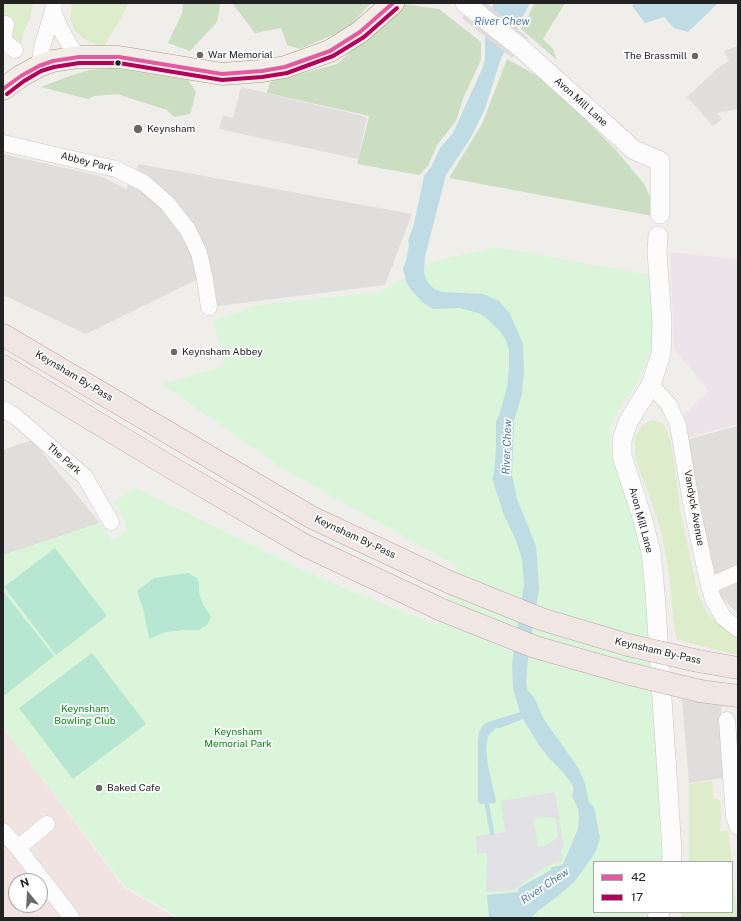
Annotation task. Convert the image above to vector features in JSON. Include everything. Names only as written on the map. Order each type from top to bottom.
[{"type":"highway","name":"Keynsham By-Pass","points":[[3,335],[311,517],[449,582],[541,619],[628,645],[698,661],[738,668]]},
{"type":"highway","points":[[3,366],[172,468],[304,545],[442,610],[535,647],[630,674],[700,691],[738,696]]},
{"type":"main road","points":[[3,89],[30,71],[60,59],[79,57],[119,57],[222,74],[262,71],[284,67],[330,52],[360,32],[393,3]]},
{"type":"street","name":"Avon Mill Lane","points":[[468,5],[520,48],[634,150],[660,161],[660,214]]},
{"type":"street","points":[[54,7],[67,41],[79,57]]},
{"type":"street","points":[[30,71],[42,47],[54,7]]},
{"type":"street","points":[[6,24],[7,43]]},
{"type":"street","name":"Abbey Park","points":[[3,143],[116,169],[144,183],[167,203],[188,230],[199,253],[209,307]]},
{"type":"street","name":"Avon Mill Lane","points":[[658,236],[657,252],[662,322],[661,354],[651,385],[628,422],[622,440],[622,456],[642,517],[652,558],[672,851],[671,861]]},
{"type":"street","name":"Vandyck Avenue","points":[[651,385],[669,405],[678,425],[692,508],[713,599],[723,617],[738,629]]},
{"type":"street","name":"The Park","points":[[3,409],[15,416],[85,477],[111,522]]},
{"type":"street","points":[[709,586],[738,574]]},
{"type":"street","points":[[727,720],[734,816],[738,827]]},
{"type":"street","points":[[18,848],[47,824]]},
{"type":"street","points":[[3,831],[72,918]]},
{"type":"shaded area","points":[[738,46],[738,109],[717,113],[722,119],[713,126],[687,97],[719,67],[729,61],[724,51]]},
{"type":"shaded area","points":[[241,87],[367,117],[358,159],[219,129],[223,115],[233,118]]},
{"type":"shaded area","points":[[3,154],[100,176],[126,189],[139,164],[412,214],[385,285],[218,306],[210,273],[86,334],[3,295]]},
{"type":"shaded area","points":[[670,252],[738,259],[738,424],[687,438],[684,414],[709,391],[674,349]]},
{"type":"shaded area","points":[[738,426],[738,614],[717,593],[697,503],[689,439]]},
{"type":"shaded area","points":[[32,440],[100,523],[3,555],[3,450]]},
{"type":"shaded area","points":[[682,699],[721,705],[724,778],[689,783]]},
{"type":"shaded area","points":[[3,729],[17,745],[124,888],[176,918],[3,918]]},
{"type":"shaded area","points":[[555,792],[564,847],[561,850],[562,861],[546,866],[514,890],[486,892],[487,853],[477,854],[476,836],[505,832],[501,801]],"holes":[[[539,817],[556,818],[558,838],[544,846],[538,847],[533,819]]]},
{"type":"green space","points":[[3,3],[33,3],[30,20],[24,31],[18,57],[3,41]]},
{"type":"green space","points":[[72,3],[129,3],[103,48],[84,39],[75,31],[70,19]]},
{"type":"green space","points":[[183,3],[219,3],[220,6],[217,22],[190,51],[168,43],[182,13]]},
{"type":"green space","points":[[232,3],[371,3],[347,29],[300,49],[287,45],[281,28],[255,33]]},
{"type":"green space","points":[[535,3],[565,3],[543,39],[553,49],[557,60],[521,29]]},
{"type":"green space","points":[[403,4],[439,9],[481,42],[481,60],[464,96],[456,121],[437,145],[428,166],[419,175],[357,164],[369,116],[267,93],[270,82],[337,64]]},
{"type":"green space","points":[[507,59],[548,82],[615,149],[644,184],[655,207],[653,216],[449,178],[482,124]]},
{"type":"green space","points":[[115,68],[188,80],[196,92],[190,114],[174,117],[167,110],[117,94],[94,96],[88,99],[41,87],[89,70]]},
{"type":"green space","name":"Keynsham Memorial Park","points":[[496,247],[655,276],[653,326],[650,354],[637,383],[615,415],[609,431],[611,455],[638,532],[646,581],[661,827],[659,841],[664,844],[662,861],[593,861],[593,913],[653,913],[651,918],[180,918],[125,886],[3,727],[3,555],[100,523],[111,541],[127,532],[124,517],[114,502],[134,487],[326,581],[438,625],[457,566],[285,470],[162,384],[225,366],[213,321],[258,305],[380,292],[432,262]]},
{"type":"green space","points":[[652,420],[663,423],[670,439],[680,510],[698,594],[708,614],[726,630],[738,637],[738,655],[677,640],[669,573],[662,535],[635,458],[635,437],[642,425]]},
{"type":"green space","points":[[55,548],[107,616],[56,655],[4,587]]},
{"type":"green space","points":[[188,573],[197,578],[199,583],[199,592],[203,605],[211,616],[208,624],[199,630],[166,632],[149,639],[144,612],[137,591],[154,578]]},
{"type":"green space","points":[[3,591],[54,656],[5,695],[3,693]]},
{"type":"green space","name":"Keynsham Bowling Club","points":[[92,653],[146,724],[73,779],[19,708]]},
{"type":"green space","points":[[712,781],[713,798],[720,800],[720,831],[728,830],[732,861],[689,861],[689,784]]},
{"type":"green space","points":[[733,876],[737,918],[681,918],[682,913],[733,913]]},
{"type":"water","name":"River Chew","points":[[494,3],[530,3],[500,61],[485,109],[470,139],[446,175],[425,257],[424,273],[427,281],[434,289],[442,292],[483,294],[499,301],[510,314],[523,344],[524,370],[522,394],[514,421],[512,475],[517,499],[536,546],[539,588],[528,659],[526,683],[528,691],[534,697],[543,718],[579,769],[585,784],[589,803],[594,807],[600,838],[593,856],[575,881],[531,918],[489,918],[487,895],[518,892],[519,888],[551,870],[552,867],[563,864],[578,829],[579,816],[578,809],[572,796],[574,790],[572,784],[539,745],[523,719],[500,728],[496,728],[488,736],[486,749],[488,766],[496,801],[495,803],[481,804],[478,802],[479,732],[483,725],[488,722],[520,712],[513,688],[512,664],[524,584],[522,559],[516,540],[504,515],[492,478],[494,475],[496,422],[507,387],[509,350],[506,340],[499,330],[484,316],[460,308],[433,309],[422,302],[409,287],[403,268],[406,261],[409,245],[408,241],[414,224],[424,176],[431,167],[440,148],[453,133],[483,67],[485,58],[485,20]]},
{"type":"water","points":[[634,3],[721,3],[717,4],[688,32],[674,28],[664,17],[645,23],[632,6]]},
{"type":"pier","points":[[474,3],[487,3],[528,38],[512,58],[462,18]]},
{"type":"waterway","points":[[486,799],[492,833]]},
{"type":"transit line","name":"42","points":[[3,89],[21,76],[39,66],[53,61],[79,57],[119,57],[222,74],[262,71],[285,67],[330,51],[360,32],[393,3]]},
{"type":"transit line","name":"17","points":[[7,94],[24,81],[41,71],[54,67],[79,63],[119,63],[222,80],[262,77],[287,73],[333,56],[364,37],[397,8]]},
{"type":"place","name":"War Memorial","points":[[200,55]]},
{"type":"place","name":"The Brassmill","points":[[695,56]]},
{"type":"place","name":"Keynsham","points":[[138,129]]},
{"type":"place","name":"Keynsham Abbey","points":[[174,352]]},
{"type":"place","name":"Baked Cafe","points":[[99,788]]}]
